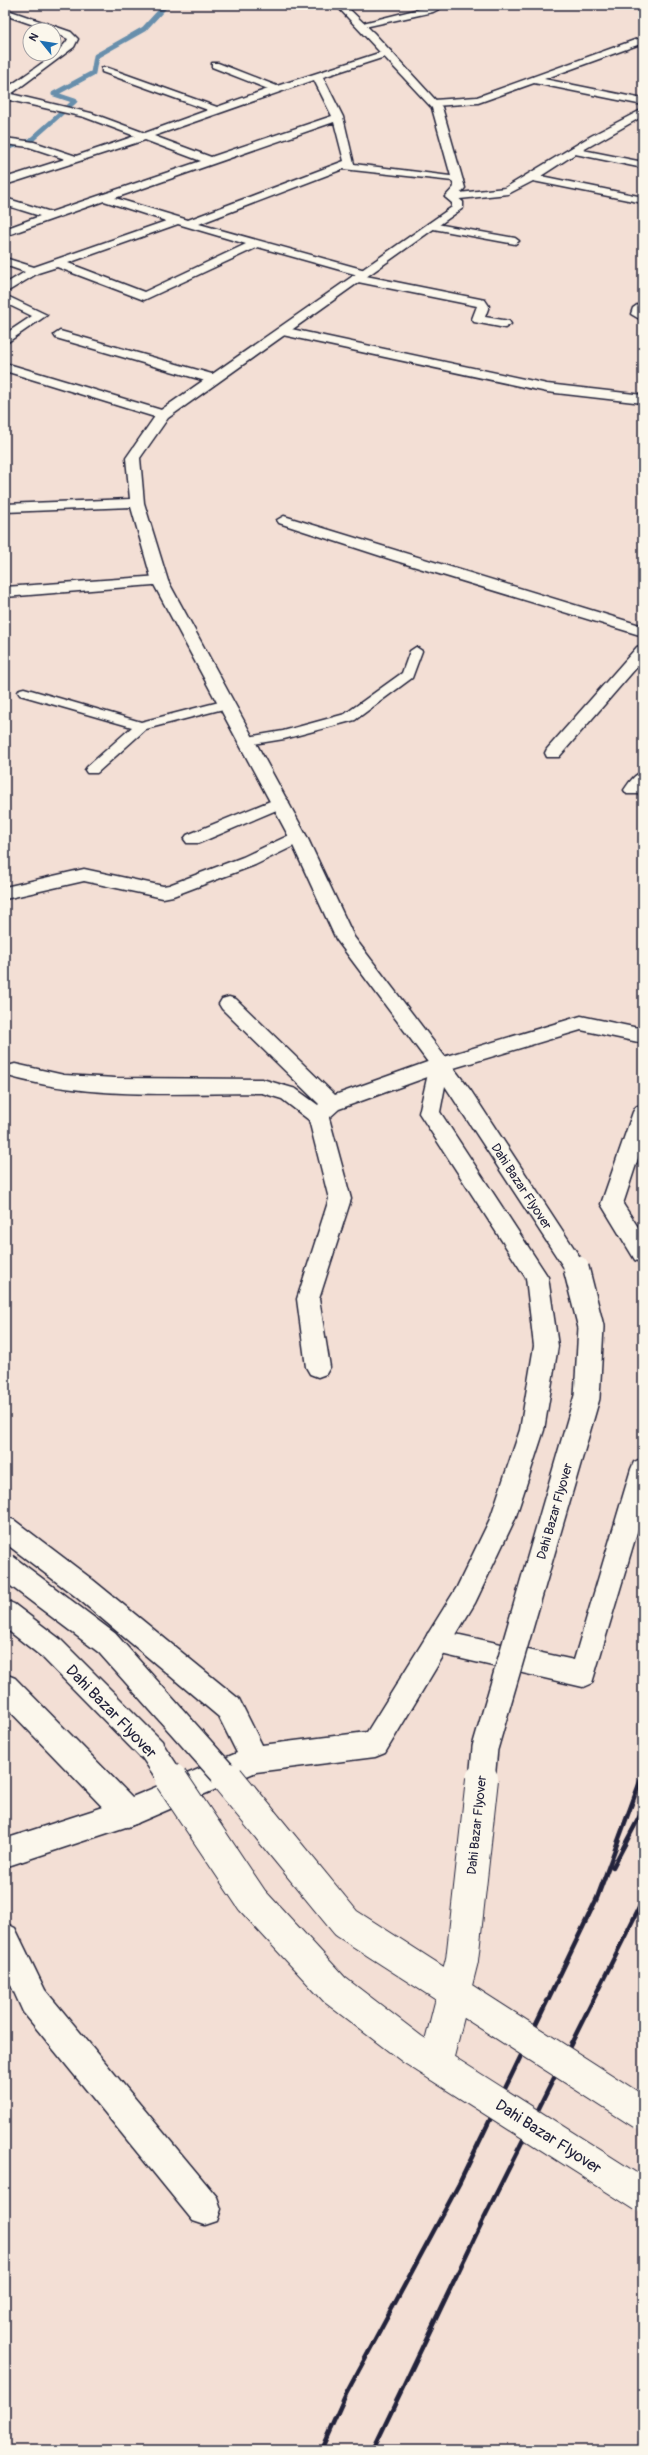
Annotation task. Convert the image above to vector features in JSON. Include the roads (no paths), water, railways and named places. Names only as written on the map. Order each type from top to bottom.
[{"type":"street","points":[[340,5],[388,53],[437,107],[460,188],[450,197]]},
{"type":"street","points":[[360,25],[443,5]]},
{"type":"street","points":[[5,12],[68,34],[73,39],[71,45],[5,95]]},
{"type":"street","points":[[11,26],[30,21]]},
{"type":"street","points":[[434,104],[478,100],[643,40]]},
{"type":"street","points":[[5,182],[146,136],[277,89],[388,53]]},
{"type":"street","points":[[215,66],[277,89]]},
{"type":"street","points":[[106,70],[217,110]]},
{"type":"street","points":[[188,224],[350,163],[338,117],[317,76]]},
{"type":"street","points":[[534,80],[643,102]]},
{"type":"street","points":[[5,95],[87,115],[211,161]]},
{"type":"street","points":[[450,197],[508,191],[643,112]]},
{"type":"street","points":[[5,233],[338,117]]},
{"type":"street","points":[[5,140],[30,144],[75,159]]},
{"type":"street","points":[[574,151],[643,165]]},
{"type":"street","points":[[342,166],[458,180]]},
{"type":"street","points":[[532,177],[643,200]]},
{"type":"street","name":"Dahi Bazar Flyover","points":[[436,2063],[462,1960],[485,1748],[587,1397],[592,1327],[576,1268],[464,1096],[345,939],[298,837],[280,802],[160,581],[137,503],[133,458],[163,415],[456,208],[458,202],[450,197]]},
{"type":"street","points":[[104,198],[361,275],[481,303],[483,306],[478,319],[505,324]]},
{"type":"street","points":[[5,201],[51,216]]},
{"type":"street","points":[[5,289],[34,271],[177,221]]},
{"type":"street","points":[[57,263],[144,296],[257,243]]},
{"type":"street","points":[[5,261],[34,271]]},
{"type":"street","points":[[5,299],[41,315],[5,340]]},
{"type":"street","points":[[643,304],[637,311],[637,314],[643,317]]},
{"type":"street","points":[[282,331],[548,388],[643,399]]},
{"type":"street","points":[[60,335],[214,379]]},
{"type":"street","points":[[5,367],[163,415]]},
{"type":"street","points":[[5,508],[137,503]]},
{"type":"street","points":[[284,520],[398,557],[643,631]]},
{"type":"street","points":[[5,592],[160,581]]},
{"type":"street","points":[[553,753],[643,650]]},
{"type":"street","points":[[193,839],[280,802]]},
{"type":"street","points":[[5,893],[84,875],[163,892],[173,890],[249,861],[298,837]]},
{"type":"street","points":[[229,1004],[325,1110],[340,1199],[308,1299],[318,1367]]},
{"type":"street","points":[[15,1071],[64,1082],[108,1085],[262,1086],[289,1094],[325,1110],[440,1065],[581,1023],[643,1036]]},
{"type":"street","points":[[5,1853],[128,1813],[255,1759],[375,1744],[466,1595],[502,1519],[532,1430],[546,1346],[537,1277],[429,1113],[440,1065]]},
{"type":"street","points":[[643,1112],[612,1204],[643,1254]]},
{"type":"street","points":[[437,1642],[583,1674],[643,1469]]},
{"type":"street","points":[[5,1528],[84,1588],[229,1708],[255,1759]]},
{"type":"street","points":[[5,1566],[107,1643],[203,1749],[346,1923],[643,2114]]},
{"type":"street","name":"Dahi Bazar Flyover","points":[[5,1612],[51,1648],[152,1750],[252,1900],[335,1990],[412,2049],[643,2196]]},
{"type":"street","points":[[5,1687],[128,1813]]},
{"type":"street","points":[[5,1938],[34,2001],[205,2209]]},
{"type":"lane","points":[[431,226],[515,241]]},
{"type":"lane","points":[[246,741],[284,735],[350,717],[408,675],[416,651]]},
{"type":"lane","points":[[24,692],[141,726]]},
{"type":"lane","points":[[92,770],[141,726],[227,704]]},
{"type":"waterway","points":[[5,148],[30,141],[75,101],[54,94],[93,73],[96,56],[144,29],[166,5]]},
{"type":"railway","points":[[640,1780],[643,1773]]},
{"type":"railway","points":[[321,2450],[346,2394],[459,2184],[597,1898],[641,1779]]},
{"type":"railway","points":[[613,1867],[643,1810]]},
{"type":"railway","points":[[373,2450],[484,2218],[643,1900]]}]
